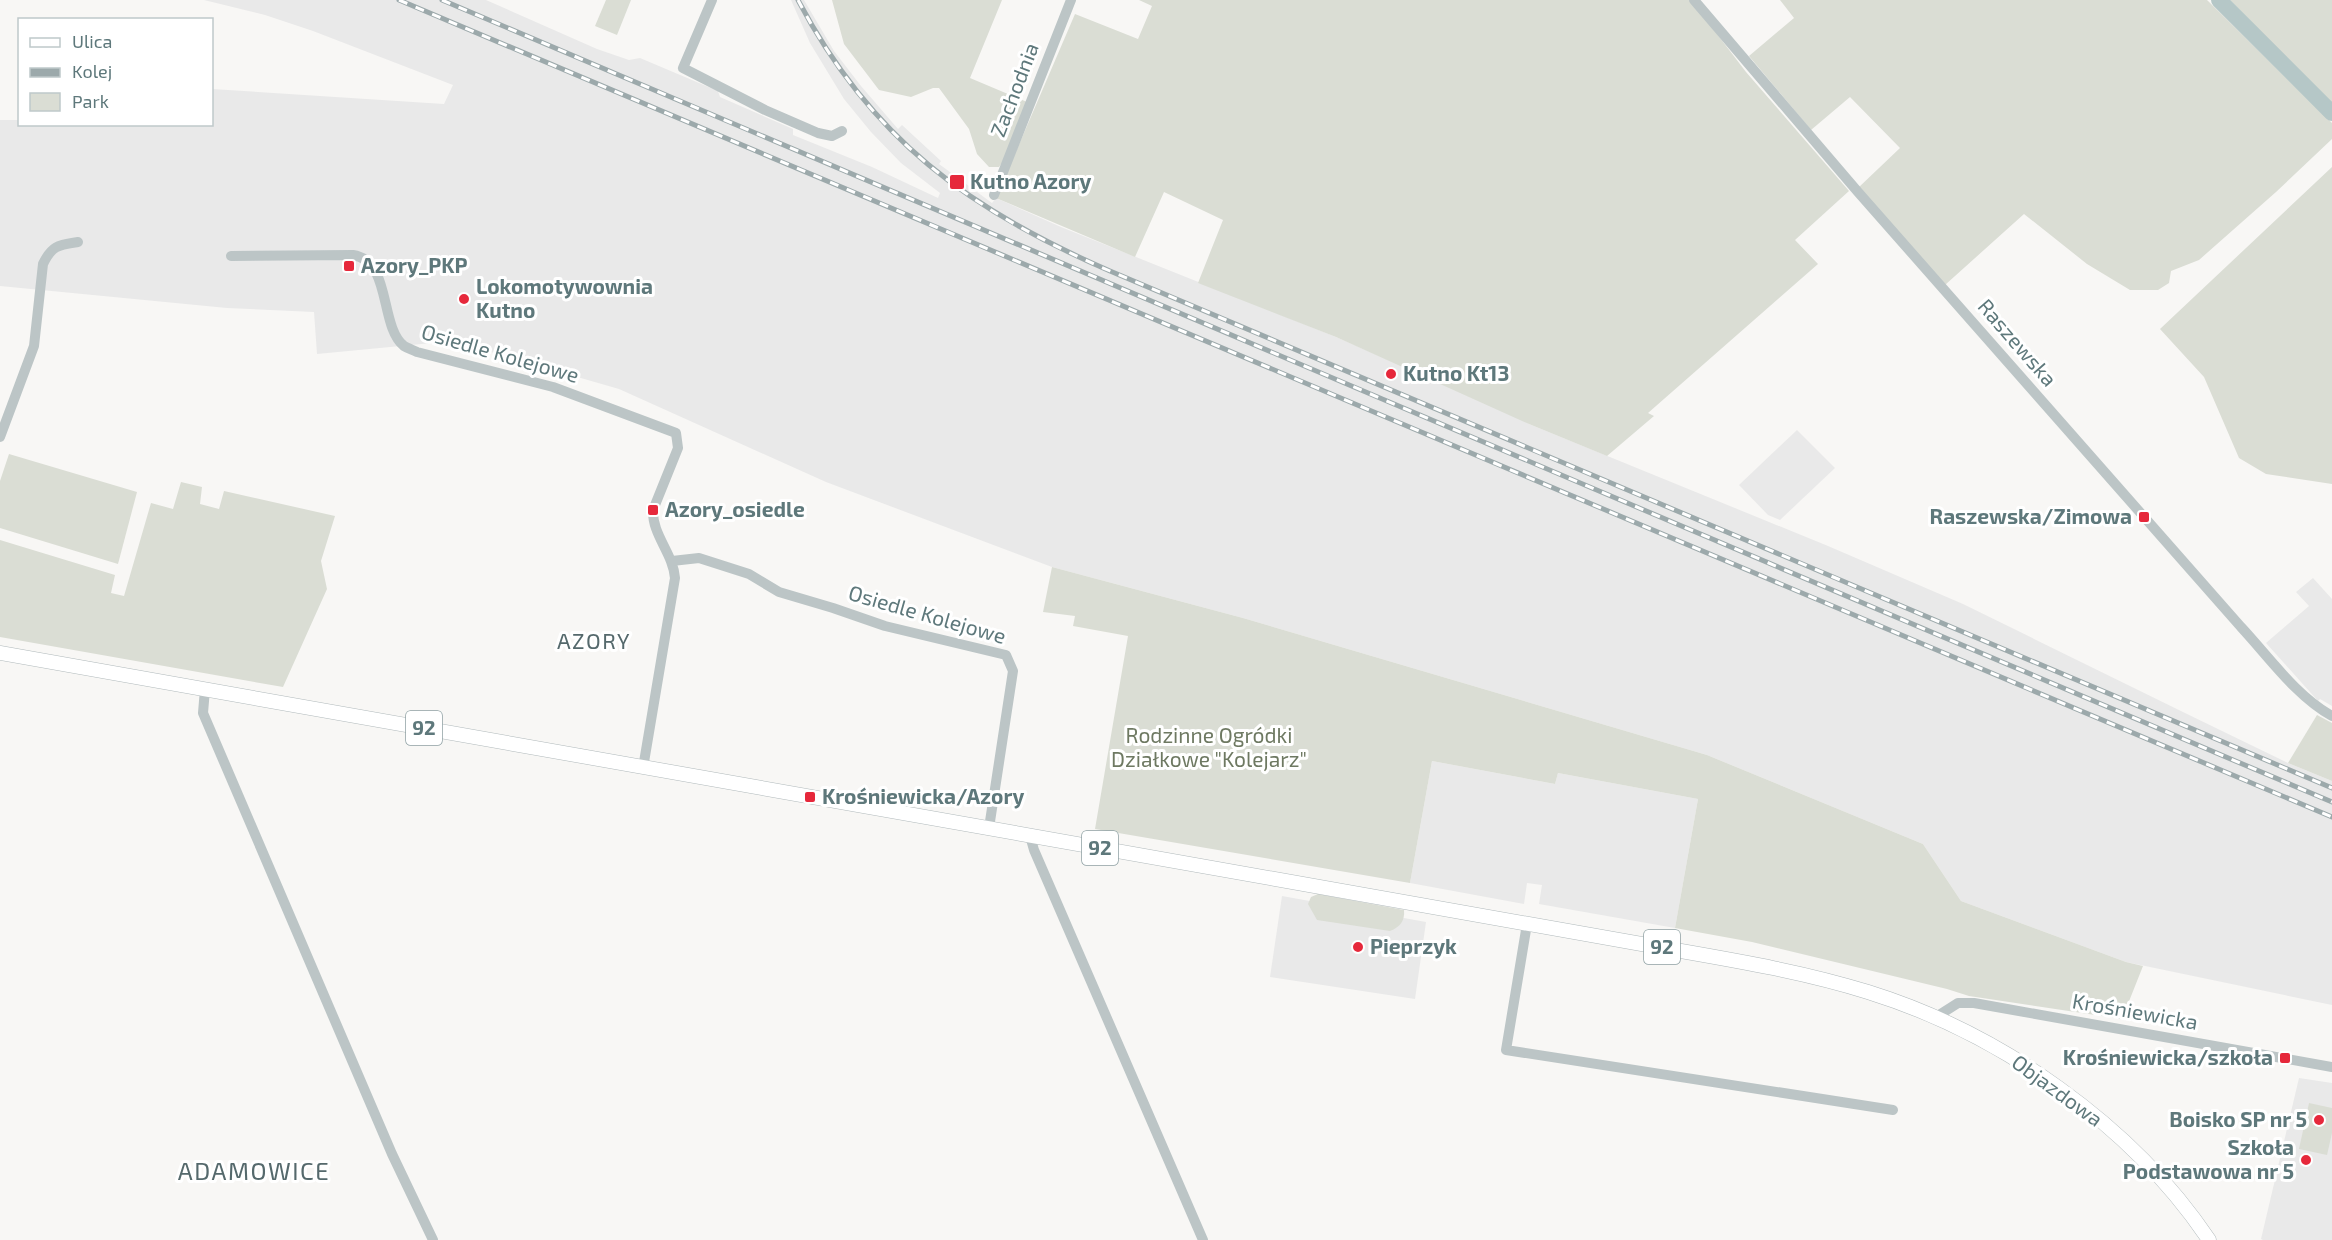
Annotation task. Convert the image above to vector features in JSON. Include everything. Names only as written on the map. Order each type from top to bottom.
[{"type":"main road","name":"92","points":[[0,653],[1796,972],[1870,992],[1936,1017]]},
{"type":"main road","name":"Objazdowa","points":[[1936,1017],[2013,1058],[2098,1119],[2160,1179],[2209,1240]]},
{"type":"street","points":[[712,0],[683,68],[765,110],[818,133],[832,136],[842,131]]},
{"type":"street","name":"Zachodnia","points":[[993,195],[1071,0]]},
{"type":"street","name":"Raszewska","points":[[1694,0],[1865,200],[2234,618],[2317,708],[2332,716]]},
{"type":"street","points":[[0,437],[34,346],[44,264],[48,253],[53,249],[78,242]]},
{"type":"street","name":"Osiedle Kolejowe","points":[[231,256],[353,255],[364,257],[374,266],[396,335],[405,346],[417,352],[553,387],[676,433],[678,448],[653,510],[653,520],[672,561],[675,578],[643,768]]},
{"type":"street","name":"Osiedle Kolejowe","points":[[672,561],[699,558],[749,574],[779,592],[885,626],[1006,655],[1013,671],[989,828]]},
{"type":"street","points":[[205,689],[203,713],[392,1154],[433,1240]]},
{"type":"street","points":[[1030,836],[1034,850],[1203,1240]]},
{"type":"street","points":[[1527,924],[1506,1050],[1893,1110]]},
{"type":"street","name":"Krośniewicka","points":[[1936,1017],[1958,1003],[1974,1003],[2332,1066]]},
{"type":"shaded area","points":[[204,0],[486,0],[597,49],[629,60],[640,58],[718,91],[720,97],[793,129],[793,135],[872,167],[938,198],[940,193],[901,163],[844,99],[810,43],[791,0],[804,0],[834,51],[898,129],[902,125],[941,161],[939,164],[992,203],[996,198],[1061,227],[1336,337],[1514,415],[1529,424],[1828,546],[1963,604],[2288,763],[2332,781],[2332,1005],[2126,962],[1961,901],[1923,844],[1707,755],[1243,618],[1052,567],[826,482],[619,389],[453,341],[317,354],[314,312],[227,308],[0,286],[0,120],[18,120],[18,126],[213,126],[213,89],[444,104],[453,85],[265,15]]},
{"type":"shaded area","points":[[1797,430],[1835,468],[1780,520],[1768,515],[1739,485]]},
{"type":"shaded area","points":[[2313,578],[2332,599],[2332,706],[2320,699],[2318,701],[2266,643],[2309,606],[2296,592]]},
{"type":"shaded area","points":[[1432,761],[1555,784],[1558,773],[1698,799],[1675,928],[1539,904],[1542,885],[1527,883],[1524,904],[1410,883]]},
{"type":"shaded area","points":[[1282,896],[1426,922],[1415,999],[1270,977]]},
{"type":"shaded area","name":"Szkoła Podstawowa nr 5","points":[[2299,1078],[2332,1083],[2332,1240],[2263,1240],[2261,1239]]},
{"type":"green space","points":[[606,0],[631,0],[617,35],[595,26]]},
{"type":"green space","points":[[832,0],[1002,0],[970,78],[1027,102],[1008,154],[999,167],[989,167],[977,154],[969,129],[939,88],[933,88],[911,97],[879,90],[844,44]]},
{"type":"green space","points":[[1139,0],[1691,0],[1746,72],[1849,191],[1795,240],[1818,264],[1648,413],[1654,416],[1607,456],[1529,424],[1336,337],[1198,283],[1223,220],[1164,192],[1135,257],[996,198],[1075,14],[1138,39],[1152,6]]},
{"type":"green space","points":[[1780,0],[2207,0],[2332,123],[2332,139],[2199,260],[2171,271],[2169,283],[2158,290],[2130,290],[2087,264],[2024,214],[1945,285],[1858,188],[1900,148],[1850,97],[1811,130],[1749,56],[1794,18]]},
{"type":"green space","points":[[2230,0],[2332,0],[2332,105]]},
{"type":"green space","points":[[2332,167],[2332,484],[2266,474],[2239,458],[2204,377],[2160,329]]},
{"type":"green space","points":[[9,454],[137,492],[118,564],[0,528],[0,481]]},
{"type":"green space","points":[[181,482],[202,487],[200,504],[219,509],[224,491],[335,516],[321,561],[327,589],[283,687],[0,637],[0,540],[115,575],[111,593],[124,596],[151,503],[173,509]]},
{"type":"green space","name":"Rodzinne Ogródki Działkowe \"Kolejarz\"","points":[[1052,567],[1243,618],[1707,755],[1923,844],[1961,901],[2126,962],[2143,966],[2122,1019],[1969,996],[1752,942],[1675,928],[1698,799],[1558,773],[1555,784],[1432,761],[1410,883],[1095,829],[1128,636],[1073,626],[1075,616],[1043,612]]},
{"type":"green space","points":[[2317,715],[2332,723],[2332,781],[2288,763]]},
{"type":"green space","points":[[1318,894],[1404,910],[1404,917],[1397,928],[1390,931],[1317,920],[1308,904],[1311,897]]},
{"type":"green space","name":"Boisko SP nr 5","points":[[2309,1103],[2332,1108],[2332,1133],[2327,1155],[2299,1149]]},
{"type":"waterway","points":[[2219,0],[2332,113]]},
{"type":"railway","points":[[399,0],[2332,817]]},
{"type":"railway","points":[[442,0],[2332,802]]},
{"type":"railway","points":[[798,0],[827,49],[858,92],[892,131],[928,165],[969,195],[1059,248],[2332,788]]},
{"type":"place","name":"Kutno Azory","points":[[957,182]]},
{"type":"place","name":"Azory_PKP","points":[[349,266]]},
{"type":"place","name":"Lokomotywownia Kutno","points":[[464,299]]},
{"type":"place","name":"Kutno Kt13","points":[[1391,374]]},
{"type":"place","name":"Azory_osiedle","points":[[653,510]]},
{"type":"place","name":"Raszewska/Zimowa","points":[[2144,517]]},
{"type":"place","name":"Krośniewicka/Azory","points":[[810,797]]},
{"type":"place","name":"Pieprzyk","points":[[1358,947]]},
{"type":"place","name":"Krośniewicka/szkoła","points":[[2285,1058]]},
{"type":"place","name":"Boisko SP nr 5","points":[[2319,1120]]},
{"type":"place","name":"Szkoła Podstawowa nr 5","points":[[2306,1160]]},
{"type":"district","name":"AZORY","points":[[594,641]]},
{"type":"district","name":"ADAMOWICE","points":[[254,1172]]}]
